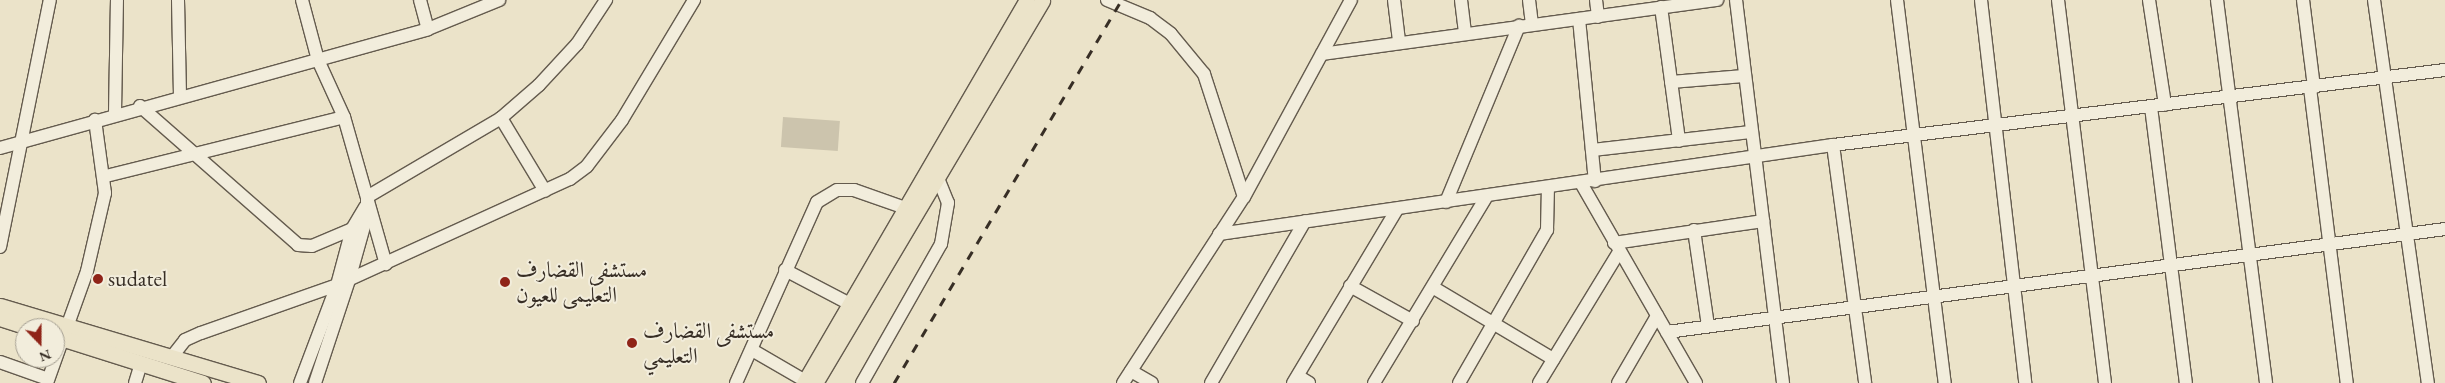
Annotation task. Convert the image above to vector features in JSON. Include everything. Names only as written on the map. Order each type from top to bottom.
[{"type":"main road","points":[[808,382],[905,208],[935,169],[1027,0]]},
{"type":"main road","points":[[808,382],[935,169],[1042,0]]},
{"type":"main road","points":[[0,306],[26,318]]},
{"type":"main road","points":[[0,318],[15,323]]},
{"type":"main road","points":[[65,335],[171,358],[258,383]]},
{"type":"main road","points":[[65,335],[203,383]]},
{"type":"street","points":[[0,247],[23,141],[50,0]]},
{"type":"street","points":[[116,113],[117,0]]},
{"type":"street","points":[[178,0],[180,96]]},
{"type":"street","points":[[302,0],[318,60],[344,117],[366,202],[386,264]]},
{"type":"street","points":[[420,0],[428,29]]},
{"type":"street","points":[[0,148],[140,106],[318,60],[428,29],[499,0]]},
{"type":"street","points":[[315,383],[343,282],[352,229],[366,202],[501,118],[539,85],[577,44],[606,0]]},
{"type":"street","points":[[171,358],[185,340],[343,282],[570,179],[598,153],[694,0]]},
{"type":"street","points":[[1107,0],[1150,18],[1172,34],[1204,74],[1244,197]]},
{"type":"street","points":[[1123,383],[1244,197],[1351,0]]},
{"type":"street","points":[[1394,0],[1399,41]]},
{"type":"street","points":[[1461,0],[1465,33]]},
{"type":"street","points":[[1446,202],[1525,25],[1529,0]]},
{"type":"street","points":[[1596,0],[1598,17]]},
{"type":"street","points":[[1322,54],[1399,41],[1579,20],[1663,4],[1717,0]]},
{"type":"street","points":[[1736,0],[1783,383]]},
{"type":"street","points":[[1897,0],[1945,383]]},
{"type":"street","points":[[1981,0],[2012,286],[2025,383]]},
{"type":"street","points":[[2058,0],[2105,383]]},
{"type":"street","points":[[2149,0],[2165,105]]},
{"type":"street","points":[[2217,0],[2266,383]]},
{"type":"street","points":[[2303,0],[2346,383]]},
{"type":"street","points":[[2374,0],[2428,383]]},
{"type":"street","points":[[1663,4],[1679,141]]},
{"type":"street","points":[[1579,20],[1595,181]]},
{"type":"street","points":[[1219,234],[1833,145],[1913,137],[2445,70]]},
{"type":"street","points":[[1671,82],[1744,76]]},
{"type":"street","points":[[140,106],[192,154],[298,245],[312,246],[352,229]]},
{"type":"street","points":[[2151,107],[2186,383]]},
{"type":"street","points":[[106,176],[344,117]]},
{"type":"street","points":[[501,118],[545,191]]},
{"type":"street","points":[[65,324],[86,271],[106,176],[95,120]]},
{"type":"street","points":[[1592,150],[1751,132]]},
{"type":"street","points":[[1833,145],[1865,383]]},
{"type":"street","points":[[862,383],[941,244],[948,203],[935,169]]},
{"type":"street","points":[[1581,183],[1616,247],[1696,383]]},
{"type":"street","points":[[1459,383],[1547,230],[1548,187]]},
{"type":"street","points":[[736,383],[817,202],[837,190],[854,190],[905,208]]},
{"type":"street","points":[[1374,383],[1434,288],[1487,196]]},
{"type":"street","points":[[300,383],[343,282],[367,216],[366,202]]},
{"type":"street","points":[[1309,383],[1295,379],[1397,209]]},
{"type":"street","points":[[1211,383],[1305,221]]},
{"type":"street","points":[[1539,383],[1616,247],[1694,230],[1762,221]]},
{"type":"street","points":[[1667,332],[1774,316],[2249,255],[2329,242],[2445,229]]},
{"type":"street","points":[[1694,230],[1708,326]]},
{"type":"street","points":[[785,270],[850,304]]},
{"type":"street","points":[[1350,286],[1413,321]]},
{"type":"street","points":[[1434,288],[1553,359]]},
{"type":"street","points":[[1618,383],[1657,316]]},
{"type":"street","points":[[752,350],[808,382]]},
{"type":"street","points":[[0,362],[48,381],[52,368]]},
{"type":"street","points":[[135,383],[141,363]]},
{"type":"street","points":[[1131,371],[1152,383]]},
{"type":"shaded area","points":[[783,117],[840,121],[838,151],[781,147]]},
{"type":"railway","points":[[894,383],[1121,0]]},
{"type":"place","name":"sudatel","points":[[98,279]]},
{"type":"place","name":"مستشفى القضارف التعليمى للعيون","points":[[505,282]]},
{"type":"place","name":"مستشفى القضارف التعليمي","points":[[632,343]]}]
